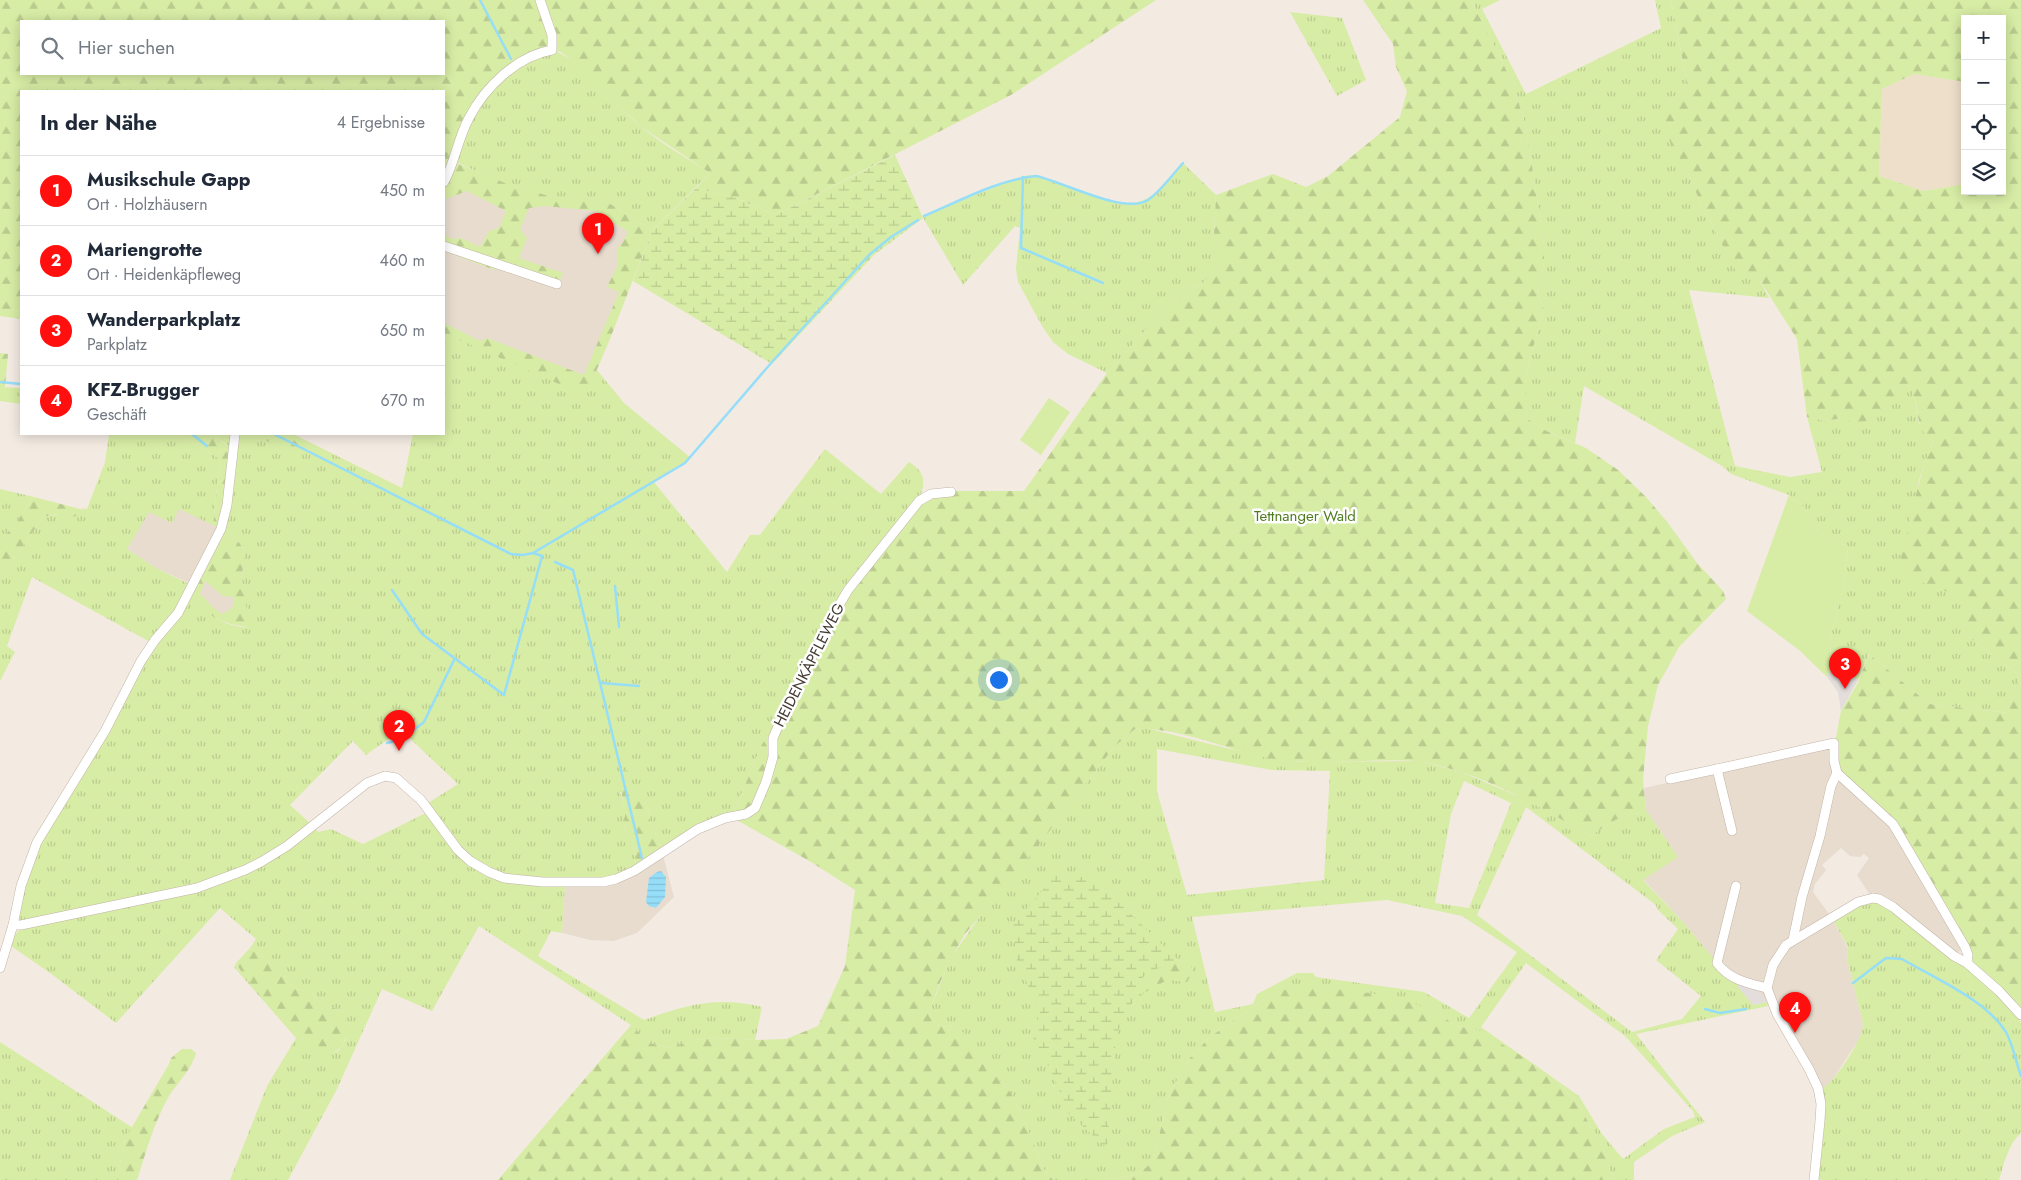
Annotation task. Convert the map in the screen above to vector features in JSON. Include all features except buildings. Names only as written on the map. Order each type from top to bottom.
[{"type":"street","points":[[445,180],[454,162],[468,120],[481,97],[503,75],[528,58],[544,51],[552,50],[552,35],[540,0]]},
{"type":"street","points":[[445,246],[557,284]]},
{"type":"street","points":[[0,968],[13,924],[21,886],[37,842],[105,731],[141,661],[155,640],[178,613],[222,529],[227,505],[235,435]]},
{"type":"street","name":"HEIDENKÄPFLEWEG","points":[[13,924],[21,926],[197,888],[245,870],[287,846],[359,789],[379,778],[390,776],[405,785],[428,808],[458,850],[470,861],[504,878],[543,882],[603,882],[616,879],[634,871],[698,829],[725,818],[746,814],[756,808],[766,782],[772,757],[773,738],[789,701],[848,590],[919,502],[931,494],[950,492]]},
{"type":"street","points":[[1670,780],[1834,742],[1836,773],[1802,897],[1793,940]]},
{"type":"street","points":[[1717,769],[1732,831]]},
{"type":"street","points":[[1836,773],[1893,824],[1965,947],[1968,955],[1967,962]]},
{"type":"street","points":[[1736,886],[1717,963],[1724,972],[1732,977],[1767,988]]},
{"type":"street","points":[[1814,1180],[1821,1104],[1818,1088],[1812,1074],[1777,1014],[1767,988],[1772,965],[1781,950],[1793,940],[1858,902],[1873,898],[1885,901],[1944,948],[1967,962],[2021,1015]]},
{"type":"shaded area","points":[[1914,74],[1961,81],[1961,185],[1923,191],[1879,176],[1882,89]]},
{"type":"shaded area","points":[[445,181],[601,198],[652,231],[587,384],[445,329]]},
{"type":"shaded area","points":[[179,508],[218,527],[238,541],[250,628],[206,611],[191,584],[156,568],[127,549],[149,511]]},
{"type":"shaded area","points":[[1831,667],[1858,680],[1841,711],[1838,692],[1827,677]]},
{"type":"shaded area","points":[[1831,746],[1891,825],[1962,947],[1959,952],[1953,952],[1883,896],[1870,895],[1857,875],[1869,858],[1864,854],[1860,857],[1850,856],[1841,848],[1822,865],[1826,870],[1815,884],[1813,892],[1830,915],[1848,948],[1847,959],[1863,1029],[1858,1041],[1829,1085],[1821,1090],[1767,1002],[1729,977],[1683,922],[1643,879],[1678,857],[1646,810],[1644,788]]},
{"type":"shaded area","points":[[663,855],[674,897],[637,933],[614,941],[590,940],[562,933],[565,884]]},
{"type":"shaded area","points":[[1744,984],[1760,992],[1767,1002],[1753,1005],[1737,986]]},
{"type":"green space","points":[[0,0],[1156,0],[1011,95],[776,215],[733,197],[696,188],[710,173],[640,126],[574,62],[561,52],[552,50],[528,58],[481,97],[454,162],[505,183],[552,197],[601,198],[652,231],[589,388],[577,392],[445,333],[445,324],[480,341],[487,338],[584,375],[619,292],[607,287],[617,267],[617,249],[628,232],[596,211],[545,206],[529,208],[520,229],[527,238],[519,258],[563,273],[560,280],[512,270],[492,269],[445,251],[445,235],[452,239],[461,238],[480,247],[489,231],[499,228],[506,211],[467,191],[445,198],[445,90],[20,90],[20,312],[4,309],[0,312]]},
{"type":"green space","name":"Tettnanger Wald","points":[[1363,0],[1471,0],[1513,84],[1526,127],[1544,244],[1544,262],[1538,293],[1544,311],[1529,361],[1525,383],[1525,410],[1528,419],[1542,429],[1586,448],[1618,470],[1646,497],[1668,523],[1697,563],[1723,591],[1726,599],[1679,647],[1658,685],[1648,726],[1643,780],[1646,810],[1615,820],[1590,836],[1501,788],[1463,773],[1428,763],[1399,760],[1286,761],[1251,754],[1167,731],[1135,729],[1114,747],[1020,869],[965,934],[950,960],[930,1010],[932,1020],[941,1026],[956,1027],[967,1035],[974,1051],[1011,1093],[1033,1141],[1042,1167],[1053,1180],[498,1180],[631,1025],[650,1043],[669,1048],[693,1040],[719,1038],[786,1039],[818,1026],[845,966],[855,890],[811,862],[735,819],[733,814],[762,744],[778,722],[850,593],[921,494],[952,491],[1024,491],[1107,373],[1171,302],[1188,288],[1200,286],[1222,262],[1214,235],[1216,195],[1273,174],[1306,187],[1328,176],[1400,117],[1407,91],[1396,67],[1393,44]]},
{"type":"green space","points":[[1471,0],[1500,0],[1482,9],[1526,94],[1661,28],[1655,0],[1671,0],[1687,83],[1667,106],[1687,171],[1701,204],[1737,272],[1759,279],[1769,298],[1689,290],[1735,466],[1790,477],[1822,472],[1807,417],[1825,421],[1842,418],[1898,394],[1908,385],[1914,392],[1919,424],[1933,440],[1919,480],[1910,525],[1970,600],[1963,633],[2019,675],[2008,713],[1929,704],[1869,654],[1858,680],[1831,667],[1830,639],[1843,589],[1848,547],[1817,531],[1804,507],[1789,495],[1731,474],[1722,466],[1584,386],[1575,443],[1542,429],[1528,419],[1525,410],[1525,383],[1529,361],[1544,311],[1538,293],[1544,262],[1544,244],[1526,127],[1513,84]]},
{"type":"green space","points":[[1671,0],[2021,0],[2021,1007],[1974,963],[1968,948],[1896,822],[1837,772],[1835,743],[1841,711],[1858,683],[1869,654],[1929,704],[2008,713],[2019,675],[1963,633],[1969,600],[1897,573],[1917,490],[1933,441],[1922,430],[1915,399],[1908,385],[1883,413],[1858,425],[1842,418],[1825,421],[1807,417],[1797,339],[1759,279],[1737,273],[1701,204],[1687,171],[1665,133],[1667,106],[1687,83]],"holes":[[[1961,15],[2006,15],[2006,195],[1961,195],[1961,185],[1923,191],[1879,176],[1882,89],[1914,74],[1961,81]]]},
{"type":"green space","points":[[1290,12],[1342,18],[1366,80],[1337,96]]},
{"type":"green space","points":[[552,50],[574,62],[586,72],[647,132],[710,173],[652,231],[601,198],[552,197],[505,184],[454,161],[468,119],[503,75]]},
{"type":"green space","points":[[895,155],[923,218],[875,254],[772,364],[633,281],[652,231],[696,188],[733,197],[776,215]]},
{"type":"green space","points":[[1183,163],[1216,195],[1214,235],[1223,262],[1200,286],[1188,288],[1171,302],[1107,373],[1068,354],[1053,342],[1042,326],[1018,282],[1016,269],[1020,228],[1015,226],[963,285],[922,216],[1023,176],[1036,175],[1112,201],[1135,203],[1153,195]]},
{"type":"green space","points":[[4,309],[20,312],[20,319],[0,316],[0,312]]},
{"type":"green space","points":[[445,329],[587,384],[597,370],[624,403],[691,458],[653,481],[727,572],[750,535],[760,535],[825,449],[881,494],[909,462],[920,472],[923,480],[921,494],[782,722],[762,744],[733,814],[662,850],[649,817],[645,793],[620,792],[627,814],[624,829],[634,844],[636,868],[614,881],[565,884],[562,933],[551,931],[538,956],[644,1020],[688,1006],[716,1002],[730,1002],[762,1007],[755,1040],[719,1038],[694,1040],[669,1048],[650,1043],[631,1025],[479,926],[432,1011],[382,989],[337,1089],[288,1180],[230,1180],[267,1086],[296,1038],[234,967],[236,963],[239,969],[284,1021],[303,1040],[332,1053],[338,1051],[346,1040],[345,1012],[321,1003],[309,991],[296,989],[291,985],[269,962],[250,948],[256,939],[220,908],[116,1023],[11,946],[13,937],[20,929],[200,892],[254,870],[315,828],[318,832],[331,829],[363,844],[428,812],[428,803],[458,784],[401,730],[366,755],[353,741],[290,805],[311,824],[261,860],[196,886],[18,921],[17,917],[35,849],[191,584],[202,603],[213,616],[227,623],[249,628],[242,580],[244,550],[238,541],[222,534],[238,435],[295,435],[402,488],[413,435],[445,435]]},
{"type":"green space","points":[[0,353],[8,354],[5,387],[0,387]]},
{"type":"green space","points":[[0,387],[20,388],[20,404],[0,401]]},
{"type":"green space","points":[[1049,398],[1070,412],[1041,455],[1020,440]]},
{"type":"green space","points":[[109,435],[180,435],[220,459],[213,525],[179,509],[172,523],[149,512],[127,549],[156,568],[189,584],[181,604],[150,642],[32,577],[7,646],[15,652],[0,681],[0,577],[43,517],[84,510],[81,508],[87,509],[105,462]]},
{"type":"green space","points":[[180,435],[213,435],[236,452],[222,534],[238,541],[244,550],[242,580],[250,628],[220,621],[214,617],[209,613],[193,588],[218,527],[213,525],[220,459]],"holes":[[[205,581],[223,596],[234,597],[234,606],[223,614],[200,594]]]},
{"type":"green space","points":[[213,435],[232,435],[230,447]]},
{"type":"green space","points":[[260,435],[290,435],[300,447],[283,450],[260,437]]},
{"type":"green space","points":[[0,489],[34,497],[30,500],[15,525],[0,540]]},
{"type":"green space","points":[[1789,495],[1804,507],[1817,531],[1848,547],[1843,589],[1830,639],[1831,667],[1827,677],[1799,650],[1747,611]]},
{"type":"green space","points":[[34,497],[84,510],[82,515],[65,518],[57,514],[43,517],[0,577],[0,540],[15,525],[30,500]]},
{"type":"green space","points":[[1146,728],[1226,748],[1299,762],[1420,761],[1461,772],[1532,802],[1590,836],[1615,820],[1646,810],[1678,857],[1643,880],[1683,922],[1729,977],[1744,984],[1753,1005],[1767,1002],[1768,1006],[1636,1034],[1705,1122],[1672,1136],[1634,1162],[1634,1180],[1616,1180],[1610,1171],[1605,1152],[1578,1104],[1556,1081],[1478,1030],[1456,1026],[1434,1010],[1273,993],[1210,1037],[1190,1058],[1169,1094],[1153,1161],[1139,1174],[1109,1180],[1053,1180],[1042,1167],[1033,1141],[1011,1093],[974,1051],[966,1035],[956,1027],[941,1026],[932,1020],[930,1010],[950,959],[981,915],[1114,747],[1135,729]],"holes":[[[1157,749],[1272,770],[1330,771],[1324,880],[1187,895],[1157,792]],[[1464,781],[1511,803],[1469,908],[1435,903],[1451,814]],[[1526,807],[1656,905],[1657,909],[1678,929],[1656,960],[1701,996],[1682,1019],[1632,1032],[1477,915]],[[1387,900],[1462,916],[1517,952],[1469,1018],[1424,992],[1316,977],[1313,973],[1297,973],[1257,994],[1253,1004],[1215,1012],[1192,917]],[[1526,963],[1625,1036],[1693,1111],[1695,1117],[1664,1129],[1623,1159],[1602,1134],[1579,1096],[1481,1027]]]},
{"type":"green space","points":[[627,770],[631,787],[645,793],[649,817],[662,850],[636,868],[634,844],[624,829],[624,808],[618,774]]},
{"type":"green space","points":[[1058,872],[1071,879],[1087,876],[1106,890],[1180,962],[1155,969],[1145,975],[1136,986],[1144,993],[1128,1007],[1116,1036],[1107,1148],[1069,1114],[1053,1075],[1033,1037],[1040,1012],[1017,961],[1013,925]]},
{"type":"green space","points":[[1877,902],[1884,905],[1942,951],[1988,984],[2021,1022],[2021,1133],[2010,1148],[1999,1180],[1817,1180],[1821,1090],[1827,1086],[1845,1063],[1859,1038],[1863,1026],[1847,959],[1848,947],[1833,920],[1860,904]]},
{"type":"green space","points":[[250,948],[269,962],[296,989],[309,991],[321,1003],[345,1012],[347,1035],[338,1050],[327,1054],[314,1048],[289,1027],[262,998],[236,963]]},
{"type":"green space","points":[[1180,962],[1190,963],[1192,968],[1187,982],[1167,980],[1144,993],[1136,986],[1150,972],[1160,967]]},
{"type":"green space","points":[[1304,985],[1390,996],[1434,1010],[1456,1026],[1478,1030],[1520,1055],[1556,1081],[1578,1104],[1605,1152],[1610,1171],[1616,1180],[1109,1180],[1139,1174],[1153,1161],[1169,1094],[1190,1058],[1210,1037],[1273,993]]},
{"type":"green space","points":[[0,1042],[133,1128],[125,1139],[117,1180],[0,1180]]},
{"type":"green space","points":[[182,1049],[191,1049],[196,1053],[194,1059],[169,1096],[159,1116],[137,1180],[117,1180],[125,1139],[171,1058]]},
{"type":"water","points":[[661,871],[666,877],[665,897],[656,908],[649,906],[646,902],[649,878]]},
{"type":"waterway","points":[[480,0],[511,59]]},
{"type":"waterway","points":[[924,216],[993,186],[1036,176],[1109,201],[1137,204],[1148,200],[1162,188],[1183,163]]},
{"type":"waterway","points":[[1023,177],[1021,248],[1103,283]]},
{"type":"waterway","points":[[276,435],[511,554],[523,555],[533,553],[685,463],[772,362],[869,255],[891,237],[918,220]]},
{"type":"waterway","points":[[0,382],[20,384]]},
{"type":"waterway","points":[[193,435],[207,446]]},
{"type":"waterway","points":[[392,590],[422,634],[504,695],[542,556],[533,553]]},
{"type":"waterway","points":[[555,562],[573,570],[642,858]]},
{"type":"waterway","points":[[615,586],[619,627]]},
{"type":"waterway","points":[[387,743],[401,740],[424,722],[454,660]]},
{"type":"waterway","points":[[601,683],[639,686]]},
{"type":"waterway","points":[[1853,983],[1886,958],[1902,959],[1944,982],[1973,1000],[1997,1020],[2006,1032],[2013,1048],[2021,1076]]},
{"type":"waterway","points":[[1705,1009],[1720,1013],[1746,1009]]},
{"type":"place","name":"Musikschule Gapp","points":[[598,254]]},
{"type":"place","name":"Wanderparkplatz","points":[[1845,689]]},
{"type":"place","name":"Mariengrotte","points":[[399,751]]},
{"type":"place","name":"KFZ-Brugger","points":[[1795,1033]]}]
